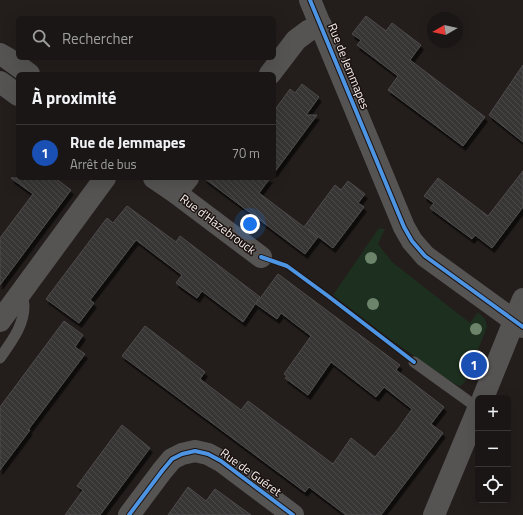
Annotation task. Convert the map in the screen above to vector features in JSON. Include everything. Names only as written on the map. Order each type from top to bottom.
[{"type":"street","name":"Rue de Jemmapes","points":[[310,0],[404,227],[412,241],[425,256],[518,324]]},
{"type":"street","points":[[272,72],[296,40],[308,31],[321,26]]},
{"type":"street","points":[[0,54],[26,72]]},
{"type":"street","points":[[0,82],[16,94]]},
{"type":"street","points":[[0,321],[104,180]]},
{"type":"street","name":"Rue d'Hazebrouck","points":[[161,180],[182,186],[261,257]]},
{"type":"street","points":[[483,395],[518,324],[523,299]]},
{"type":"street","points":[[434,515],[475,416]]},
{"type":"street","name":"Rue de Guéret","points":[[128,515],[172,460],[182,454],[195,451],[208,454],[221,461],[293,515]]},
{"type":"lane","points":[[0,358],[17,333],[22,320],[24,305],[21,292]]},
{"type":"lane","points":[[414,362],[475,407]]},
{"type":"green space","points":[[379,228],[385,229],[378,244],[392,262],[470,323],[478,312],[485,319],[487,327],[465,382],[460,386],[453,383],[390,339],[333,295]]},
{"type":"building","points":[[366,16],[386,31],[392,23],[421,45],[410,60],[485,117],[463,146],[388,90],[398,76],[357,45],[361,40],[352,34]]},
{"type":"building","points":[[523,65],[523,142],[489,115]]},
{"type":"building","points":[[302,84],[319,97],[306,115],[317,115],[276,170],[276,108],[290,89],[295,93]]},
{"type":"building","points":[[523,171],[523,207],[492,248],[475,235],[472,239],[430,208],[434,203],[424,196],[438,178],[488,216]]},
{"type":"building","points":[[11,178],[16,178],[16,180],[58,180],[71,190],[0,285],[0,238],[33,194]]},
{"type":"building","points":[[207,180],[269,180],[259,193],[304,227],[335,185],[341,190],[348,181],[365,194],[358,203],[364,207],[333,248],[308,229],[318,237],[305,254]]},
{"type":"building","points":[[127,206],[176,242],[180,236],[260,297],[243,322],[202,291],[197,298],[176,283],[182,275],[136,240],[90,300],[94,303],[79,323],[46,299],[107,218],[113,223]]},
{"type":"building","points":[[278,274],[400,365],[396,370],[444,407],[431,424],[443,433],[381,515],[346,515],[309,487],[305,492],[122,356],[145,326],[205,372],[200,379],[241,410],[248,401],[333,464],[351,438],[375,457],[412,409],[384,387],[376,397],[331,362],[308,395],[285,378],[287,376],[284,374],[311,336],[281,313],[277,319],[256,304]]},
{"type":"building","points":[[64,321],[83,335],[75,347],[85,354],[0,470],[0,407]]},
{"type":"building","points":[[122,425],[150,448],[100,515],[65,515],[83,490],[77,486]]},
{"type":"building","points":[[188,487],[206,501],[215,489],[251,515],[168,515]]},
{"type":"cycle path","points":[[310,0],[404,227],[412,241],[425,256],[523,327]]},
{"type":"cycle path","points":[[261,257],[287,266],[414,362]]},
{"type":"cycle path","points":[[129,515],[172,459],[182,454],[195,451],[208,454],[221,461],[293,515]]},
{"type":"place","name":"Rue de Jemmapes","points":[[474,365]]}]
